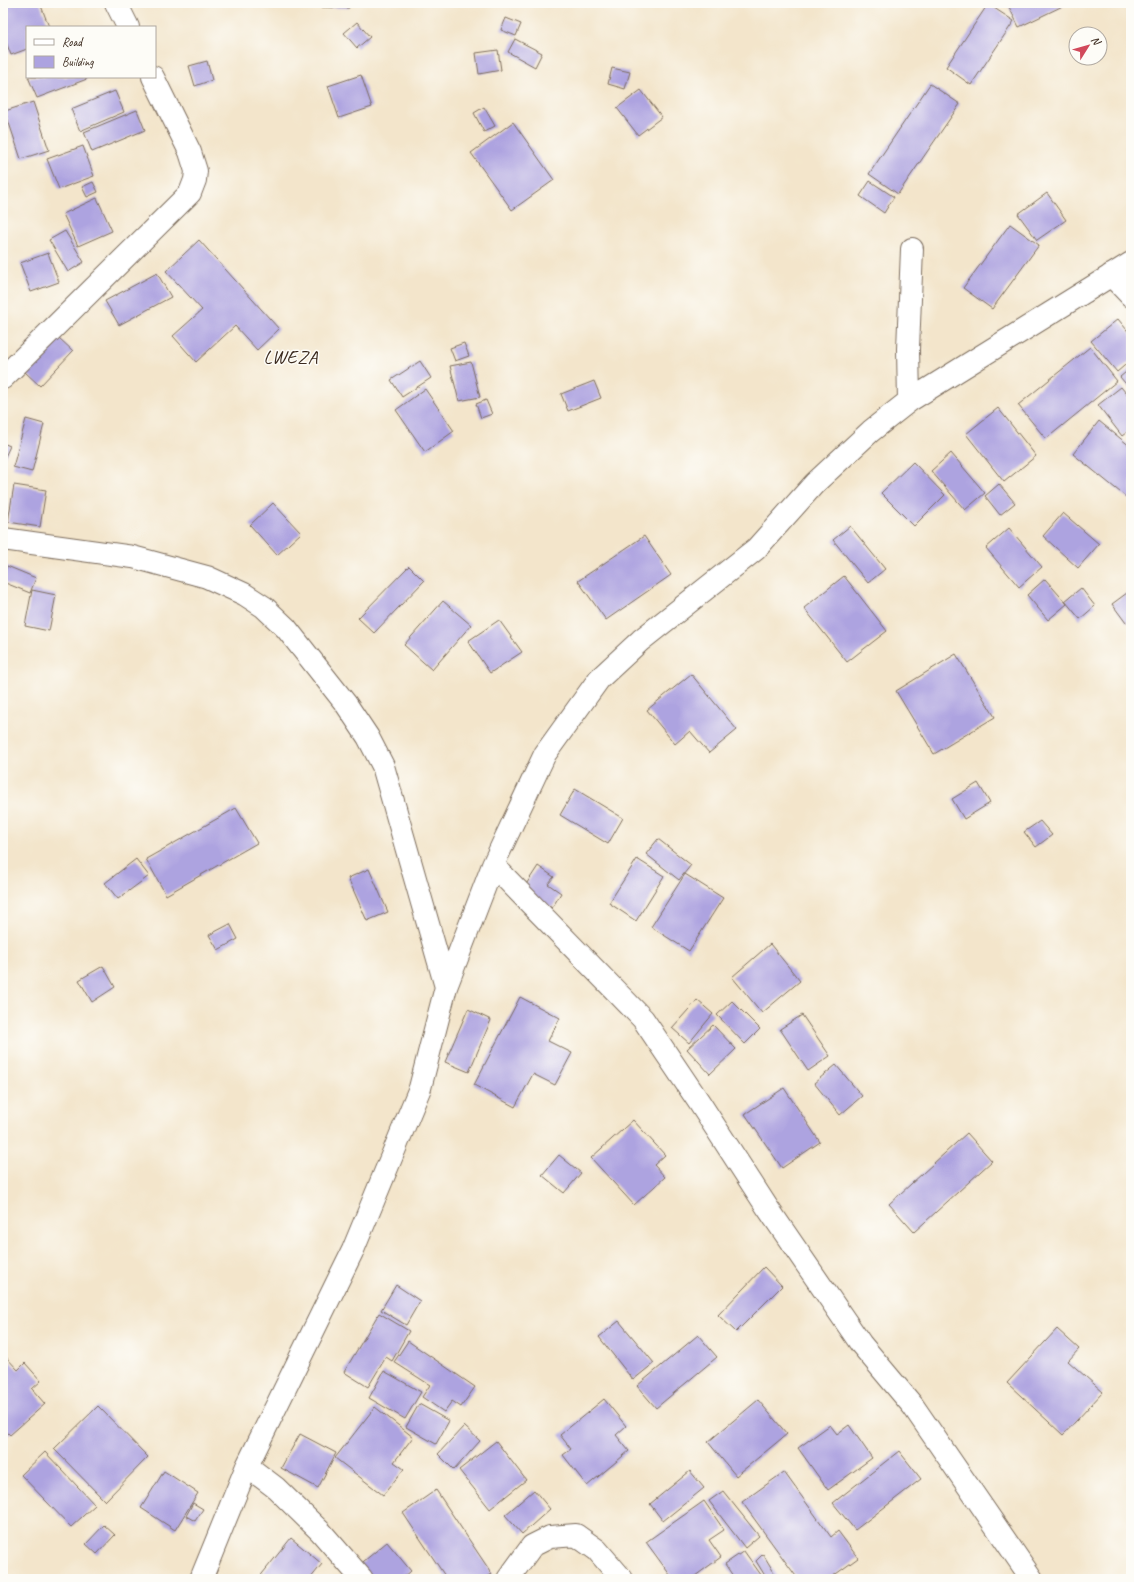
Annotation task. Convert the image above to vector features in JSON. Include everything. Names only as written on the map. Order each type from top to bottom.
[{"type":"street","points":[[116,3],[128,26]]},
{"type":"street","points":[[3,378],[190,193],[195,180],[196,171],[190,152],[153,78]]},
{"type":"street","points":[[909,401],[908,349],[912,249]]},
{"type":"street","points":[[200,1579],[247,1466],[353,1250],[378,1191],[420,1088],[446,987],[493,865],[545,754],[599,678],[641,640],[756,549],[815,483],[871,431],[909,401],[1131,263]]},
{"type":"street","points":[[1112,275],[1131,296]]},
{"type":"street","points":[[3,539],[132,557],[207,577],[244,594],[264,607],[286,628],[346,704],[368,737],[383,766],[446,987]]},
{"type":"street","points":[[493,865],[643,1019],[767,1207],[861,1344],[913,1406],[1032,1579]]},
{"type":"street","points":[[247,1466],[276,1488],[321,1532],[362,1579]]},
{"type":"street","points":[[508,1579],[532,1546],[550,1537],[576,1535],[597,1550],[622,1579]]},
{"type":"building","points":[[3,3],[40,3],[49,26],[26,26],[26,49],[11,55],[3,34]]},
{"type":"building","points":[[308,3],[349,3],[349,8],[308,7]]},
{"type":"building","points":[[1007,3],[1069,3],[1019,27]]},
{"type":"building","points":[[988,4],[1014,21],[971,85],[946,67]]},
{"type":"building","points":[[506,18],[521,24],[516,36],[501,30]]},
{"type":"building","points":[[357,22],[370,37],[357,48],[344,33]]},
{"type":"building","points":[[515,39],[542,53],[535,67],[508,52]]},
{"type":"building","points":[[498,50],[501,70],[479,74],[476,53]]},
{"type":"building","points":[[207,61],[212,80],[195,86],[189,66]]},
{"type":"building","points":[[612,68],[630,72],[625,89],[608,84]]},
{"type":"building","points":[[361,75],[372,107],[339,118],[328,86]]},
{"type":"building","points":[[28,78],[87,79],[37,98]]},
{"type":"building","points":[[930,84],[960,104],[898,194],[869,174]]},
{"type":"building","points":[[641,90],[662,117],[638,135],[617,108]]},
{"type":"building","points":[[115,91],[124,112],[80,131],[71,109]]},
{"type":"building","points":[[33,102],[49,150],[21,159],[5,111]]},
{"type":"building","points":[[484,107],[495,126],[484,132],[474,113]]},
{"type":"building","points":[[137,110],[145,130],[92,152],[84,132]]},
{"type":"building","points":[[513,122],[554,180],[512,210],[471,153]]},
{"type":"building","points":[[83,146],[94,176],[59,189],[47,159]]},
{"type":"building","points":[[870,181],[894,197],[884,213],[860,196]]},
{"type":"building","points":[[93,182],[98,192],[87,197],[82,187]]},
{"type":"building","points":[[1047,193],[1066,220],[1037,240],[1018,214]]},
{"type":"building","points":[[97,198],[112,231],[78,246],[63,214]]},
{"type":"building","points":[[1010,224],[1039,245],[992,309],[963,288]]},
{"type":"building","points":[[65,231],[84,262],[68,272],[49,240]]},
{"type":"building","points":[[199,240],[279,329],[257,350],[235,326],[196,362],[173,336],[202,310],[166,271]]},
{"type":"building","points":[[48,253],[59,282],[31,292],[20,263]]},
{"type":"building","points":[[157,273],[171,297],[119,325],[105,301]]},
{"type":"building","points":[[1118,319],[1131,335],[1131,360],[1117,372],[1091,341]]},
{"type":"building","points":[[58,337],[73,351],[40,386],[25,372]]},
{"type":"building","points":[[464,343],[469,356],[455,361],[450,348]]},
{"type":"building","points":[[1090,347],[1117,381],[1046,439],[1018,405]]},
{"type":"building","points":[[420,361],[431,378],[402,397],[391,380]]},
{"type":"building","points":[[471,362],[480,397],[459,401],[450,366]]},
{"type":"building","points":[[1131,368],[1131,390],[1120,377]]},
{"type":"building","points":[[594,381],[601,398],[568,411],[561,394]]},
{"type":"building","points":[[1121,387],[1131,399],[1131,429],[1122,436],[1098,405]]},
{"type":"building","points":[[425,389],[454,431],[425,452],[396,410]]},
{"type":"building","points":[[486,400],[492,414],[481,418],[476,404]]},
{"type":"building","points":[[998,408],[1036,456],[1004,482],[966,434]]},
{"type":"building","points":[[26,419],[44,424],[32,472],[13,467]]},
{"type":"building","points":[[1099,421],[1131,447],[1131,501],[1073,454]]},
{"type":"building","points":[[3,443],[10,446],[3,461]]},
{"type":"building","points":[[951,453],[985,493],[965,510],[931,471]]},
{"type":"building","points":[[913,462],[945,495],[914,526],[881,493]]},
{"type":"building","points":[[999,484],[1015,503],[1000,515],[985,496]]},
{"type":"building","points":[[14,485],[46,490],[40,527],[8,522]]},
{"type":"building","points":[[273,503],[301,533],[277,555],[250,525]]},
{"type":"building","points":[[1063,513],[1099,544],[1078,568],[1043,536]]},
{"type":"building","points":[[850,526],[885,569],[868,583],[833,540]]},
{"type":"building","points":[[1009,528],[1042,567],[1019,587],[986,548]]},
{"type":"building","points":[[644,536],[671,575],[606,620],[578,581]]},
{"type":"building","points":[[7,566],[36,578],[30,593],[3,582],[3,575]]},
{"type":"building","points":[[409,566],[424,581],[374,633],[358,618]]},
{"type":"building","points":[[844,576],[887,631],[847,662],[804,608]]},
{"type":"building","points":[[1045,579],[1067,604],[1048,620],[1027,595]]},
{"type":"building","points":[[1081,588],[1095,606],[1080,619],[1065,601]]},
{"type":"building","points":[[32,590],[56,595],[49,631],[25,626]]},
{"type":"building","points":[[1131,590],[1131,619],[1126,623],[1112,604]]},
{"type":"building","points":[[443,601],[471,625],[432,670],[404,645]]},
{"type":"building","points":[[499,620],[522,652],[490,673],[468,641]]},
{"type":"building","points":[[956,654],[995,717],[934,754],[896,691]]},
{"type":"building","points":[[691,674],[737,730],[709,753],[690,731],[675,744],[647,710]]},
{"type":"building","points":[[978,783],[990,803],[964,819],[952,799]]},
{"type":"building","points":[[575,789],[623,818],[608,844],[560,815]]},
{"type":"building","points":[[236,808],[257,843],[166,895],[146,859]]},
{"type":"building","points":[[1040,821],[1052,835],[1036,847],[1024,832]]},
{"type":"building","points":[[658,839],[691,865],[679,880],[646,854]]},
{"type":"building","points":[[136,859],[149,876],[118,899],[105,883]]},
{"type":"building","points":[[637,859],[664,876],[636,921],[609,903]]},
{"type":"building","points":[[538,866],[554,877],[548,884],[561,893],[552,908],[523,889]]},
{"type":"building","points":[[369,869],[388,912],[367,921],[348,878]]},
{"type":"building","points":[[685,874],[723,898],[689,951],[651,927]]},
{"type":"building","points":[[230,924],[238,939],[218,950],[209,935]]},
{"type":"building","points":[[770,944],[800,981],[762,1013],[732,977]]},
{"type":"building","points":[[103,966],[115,987],[92,1002],[79,980]]},
{"type":"building","points":[[520,997],[560,1018],[548,1041],[572,1053],[555,1085],[533,1074],[515,1107],[474,1085]]},
{"type":"building","points":[[697,1000],[713,1014],[689,1043],[672,1028]]},
{"type":"building","points":[[732,1001],[760,1029],[745,1044],[717,1015]]},
{"type":"building","points":[[468,1009],[491,1020],[469,1072],[445,1062]]},
{"type":"building","points":[[802,1015],[830,1056],[808,1071],[780,1029]]},
{"type":"building","points":[[713,1025],[736,1049],[710,1074],[687,1049]]},
{"type":"building","points":[[836,1065],[862,1096],[840,1115],[814,1083]]},
{"type":"building","points":[[784,1088],[820,1142],[782,1168],[745,1114]]},
{"type":"building","points":[[633,1120],[665,1155],[654,1165],[665,1177],[634,1205],[591,1158]]},
{"type":"building","points":[[967,1133],[992,1161],[914,1232],[889,1204]]},
{"type":"building","points":[[559,1155],[581,1173],[564,1193],[542,1175]]},
{"type":"building","points":[[764,1267],[782,1286],[736,1332],[718,1315]]},
{"type":"building","points":[[396,1285],[420,1301],[406,1325],[381,1310]]},
{"type":"building","points":[[379,1313],[409,1331],[392,1361],[386,1357],[368,1387],[344,1372]]},
{"type":"building","points":[[619,1321],[654,1363],[633,1380],[599,1337]]},
{"type":"building","points":[[1057,1329],[1079,1349],[1068,1361],[1103,1392],[1063,1435],[1007,1383]]},
{"type":"building","points":[[698,1335],[717,1357],[656,1408],[637,1386]]},
{"type":"building","points":[[408,1341],[475,1387],[461,1407],[452,1401],[444,1412],[422,1397],[430,1385],[394,1362]]},
{"type":"building","points":[[5,1356],[18,1370],[25,1363],[41,1381],[32,1389],[45,1404],[10,1435],[3,1428],[3,1358]]},
{"type":"building","points":[[384,1371],[421,1392],[405,1419],[369,1398]]},
{"type":"building","points":[[604,1399],[626,1426],[616,1435],[629,1451],[587,1486],[563,1455],[571,1449],[560,1435]]},
{"type":"building","points":[[758,1400],[787,1434],[736,1476],[708,1442]]},
{"type":"building","points":[[419,1404],[449,1421],[436,1444],[406,1427]]},
{"type":"building","points":[[98,1406],[148,1457],[105,1501],[54,1449]]},
{"type":"building","points":[[375,1407],[413,1437],[394,1462],[404,1469],[383,1495],[335,1458]]},
{"type":"building","points":[[830,1425],[837,1434],[849,1425],[872,1458],[828,1490],[798,1448]]},
{"type":"building","points":[[464,1426],[480,1441],[454,1470],[438,1454]]},
{"type":"building","points":[[300,1434],[336,1453],[318,1488],[281,1468]]},
{"type":"building","points":[[496,1441],[526,1480],[490,1509],[459,1470]]},
{"type":"building","points":[[899,1451],[921,1479],[855,1530],[833,1503]]},
{"type":"building","points":[[45,1452],[95,1505],[71,1527],[21,1475]]},
{"type":"building","points":[[164,1471],[198,1493],[175,1530],[141,1508]]},
{"type":"building","points":[[690,1471],[704,1488],[663,1521],[650,1504]]},
{"type":"building","points":[[784,1472],[831,1537],[838,1531],[858,1558],[829,1579],[798,1579],[742,1502]]},
{"type":"building","points":[[436,1490],[492,1574],[484,1579],[447,1579],[403,1513]]},
{"type":"building","points":[[534,1490],[550,1509],[522,1534],[505,1515]]},
{"type":"building","points":[[723,1491],[759,1536],[745,1548],[709,1501]]},
{"type":"building","points":[[704,1501],[724,1530],[709,1540],[721,1557],[691,1579],[673,1579],[646,1542]]},
{"type":"building","points":[[193,1503],[203,1509],[195,1521],[186,1516]]},
{"type":"building","points":[[104,1525],[115,1535],[97,1554],[86,1544]]},
{"type":"building","points":[[291,1538],[322,1564],[310,1579],[258,1579]]},
{"type":"building","points":[[387,1542],[411,1571],[402,1579],[358,1579],[352,1571]]},
{"type":"building","points":[[744,1551],[764,1579],[735,1579],[725,1564]]},
{"type":"building","points":[[763,1554],[778,1579],[767,1579],[756,1561]]},
{"type":"district","name":"LWEZA","points":[[291,357]]}]
